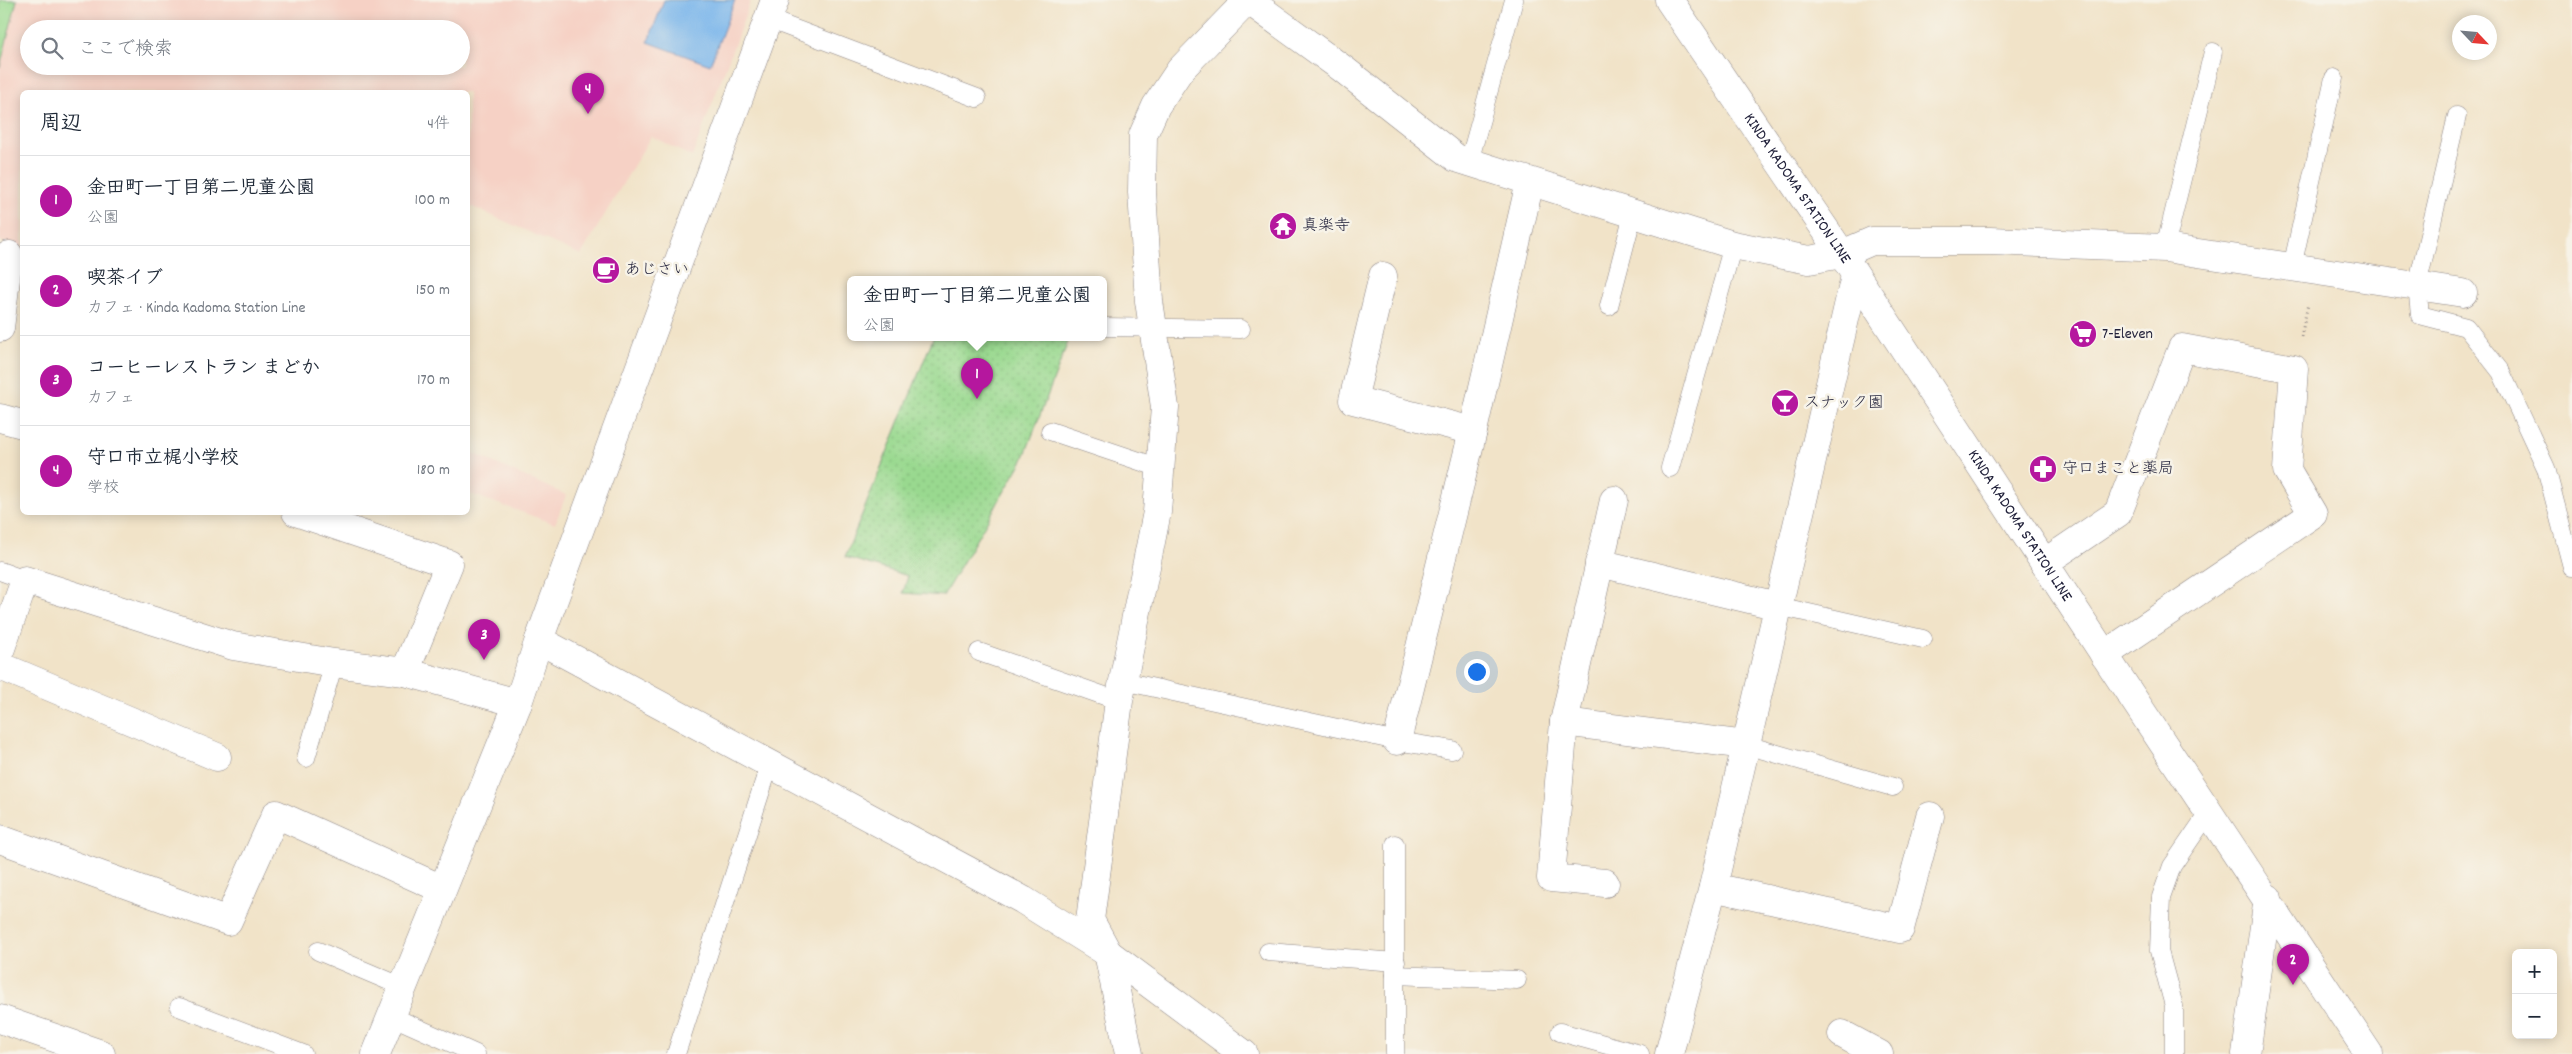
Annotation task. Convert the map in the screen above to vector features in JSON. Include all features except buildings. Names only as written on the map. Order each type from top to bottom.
[{"type":"street","points":[[1129,1054],[1108,953],[1090,920],[1098,875],[1121,691],[1157,512],[1165,407],[1148,301],[1142,192],[1143,135],[1156,106],[1180,70],[1248,0],[1343,69],[1456,158],[1733,245],[1809,260],[1849,265]]},
{"type":"street","name":"KINDA KADOMA STATION LINE","points":[[1669,0],[1849,265],[2104,655],[2268,898],[2370,1054]]},
{"type":"street","points":[[376,1054],[518,703],[539,640],[771,10]]},
{"type":"street","points":[[1397,742],[1473,431],[1530,182]]},
{"type":"street","points":[[1669,1054],[1713,887],[1778,606],[1849,265],[1872,241],[1990,241],[2164,248],[2463,293]]},
{"type":"street","points":[[0,328],[9,255]]},
{"type":"street","points":[[1383,276],[1353,400],[1473,431]]},
{"type":"street","points":[[2044,563],[2118,513],[2182,348],[2294,369],[2286,470],[2312,514],[2104,655]]},
{"type":"street","points":[[0,418],[20,423]]},
{"type":"street","points":[[1605,883],[1551,878],[1564,722],[1614,500]]},
{"type":"street","points":[[305,515],[449,564],[405,672]]},
{"type":"street","points":[[1599,563],[1778,606]]},
{"type":"street","points":[[0,651],[12,575],[233,646],[334,663],[405,672],[518,703]]},
{"type":"street","points":[[539,640],[1023,900],[1108,953],[1244,1054]]},
{"type":"street","points":[[0,666],[217,757]]},
{"type":"street","points":[[1564,722],[1746,746]]},
{"type":"street","points":[[0,839],[228,921],[276,814],[442,889]]},
{"type":"street","points":[[1713,887],[1900,930],[1930,816]]},
{"type":"street","points":[[2246,1054],[2268,898]]},
{"type":"street","points":[[0,1019],[101,1054]]},
{"type":"street","points":[[1842,1034],[1879,1054]]},
{"type":"lane","points":[[1469,162],[1514,0]]},
{"type":"lane","points":[[771,10],[977,98]]},
{"type":"lane","points":[[2164,248],[2213,52]]},
{"type":"lane","points":[[2304,269],[2334,78]]},
{"type":"lane","points":[[2457,116],[2417,286],[2420,315],[2466,326],[2501,372],[2546,468],[2572,567]]},
{"type":"lane","points":[[1609,306],[1633,214]]},
{"type":"lane","points":[[1670,468],[1733,245]]},
{"type":"lane","points":[[1107,327],[1241,329]]},
{"type":"lane","points":[[1050,431],[1160,468]]},
{"type":"lane","points":[[1778,606],[1922,639]]},
{"type":"lane","points":[[979,652],[1121,691],[1397,742],[1452,750]]},
{"type":"lane","points":[[306,758],[334,663]]},
{"type":"lane","points":[[1746,746],[1893,787]]},
{"type":"lane","points":[[676,1054],[770,763]]},
{"type":"lane","points":[[2174,1054],[2174,1006],[2159,951],[2161,897],[2172,866],[2209,812]]},
{"type":"lane","points":[[1395,844],[1396,1054]]},
{"type":"lane","points":[[318,951],[403,987]]},
{"type":"lane","points":[[1268,952],[1395,968],[1517,980]]},
{"type":"lane","points":[[179,1007],[303,1054]]},
{"type":"lane","points":[[391,1016],[476,1054]]},
{"type":"lane","points":[[1560,1032],[1640,1054]]},
{"type":"path","points":[[2294,369],[2304,269]]},
{"type":"shaded area","points":[[0,0],[751,0],[692,157],[651,136],[581,255],[470,206],[470,90],[20,90],[20,247],[0,241]]},
{"type":"shaded area","points":[[470,452],[566,495],[555,524],[470,494]]},
{"type":"green space","points":[[0,0],[17,0],[0,67]]},
{"type":"green space","points":[[932,341],[1068,341],[1023,460],[943,596],[903,593],[908,576],[845,557]]},
{"type":"water","points":[[664,0],[735,0],[710,65],[648,42]]},
{"type":"place","name":"守口市立梶小学校","points":[[588,114]]},
{"type":"place","name":"真楽寺","points":[[1283,226]]},
{"type":"place","name":"あじさい","points":[[606,270]]},
{"type":"place","name":"7-Eleven","points":[[2083,334]]},
{"type":"place","name":"金田町一丁目第二児童公園","points":[[977,399]]},
{"type":"place","name":"スナック園","points":[[1785,403]]},
{"type":"place","name":"守口まこと薬局","points":[[2043,469]]},
{"type":"place","name":"コーヒーレストラン まどか","points":[[484,660]]},
{"type":"place","name":"喫茶イブ","points":[[2293,985]]}]
